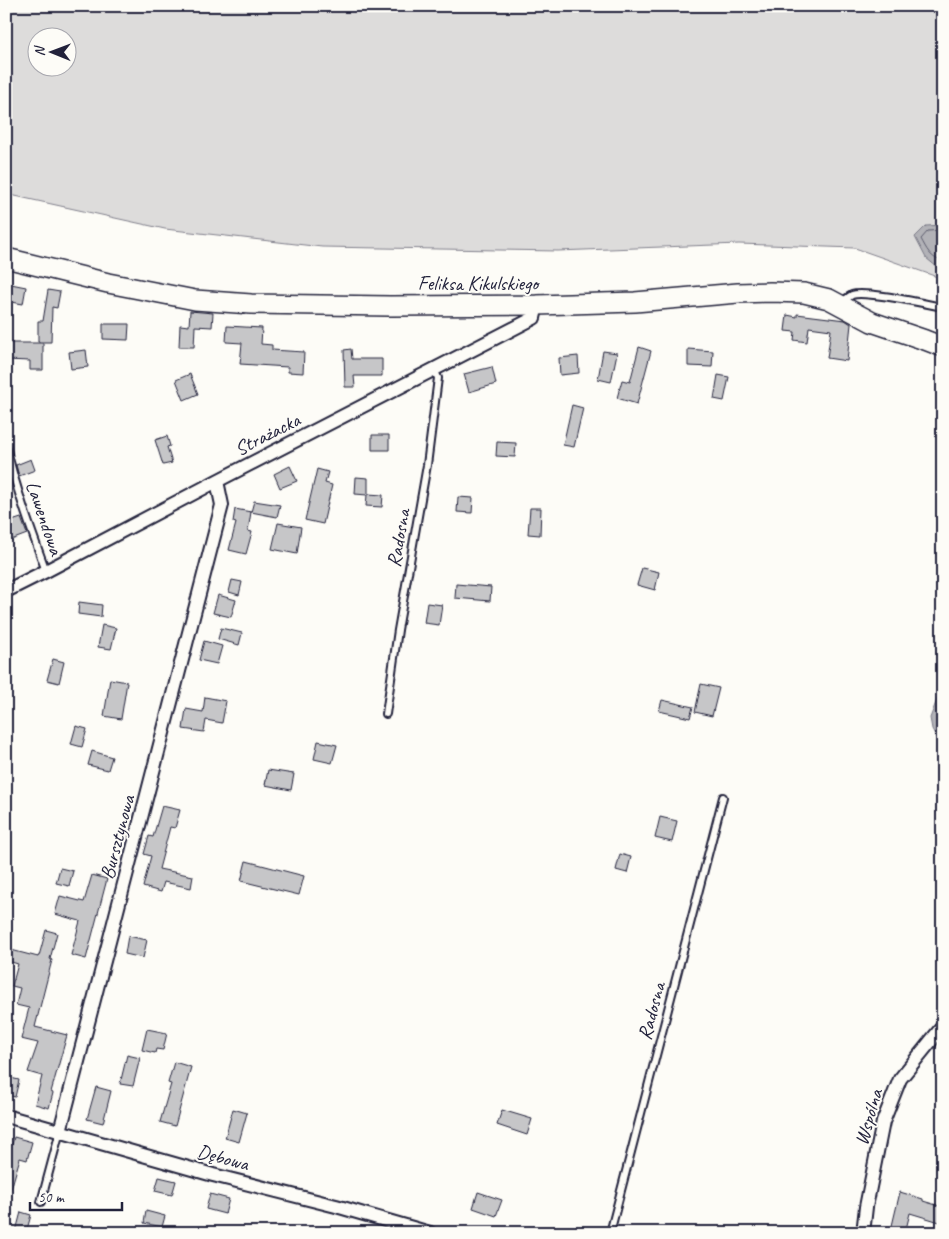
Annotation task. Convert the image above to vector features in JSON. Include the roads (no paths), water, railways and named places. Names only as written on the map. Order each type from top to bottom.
[{"type":"main road","name":"Feliksa Kikulskiego","points":[[6,258],[108,283],[204,300],[251,304],[390,306],[537,305],[635,302],[738,293],[804,293],[828,299],[872,322],[943,347]]},
{"type":"street","name":"Strażacka","points":[[6,591],[534,318],[537,305]]},
{"type":"street","name":"Bursztynowa","points":[[60,1131],[222,505],[216,481]]},
{"type":"street","name":"Wspólna","points":[[863,1233],[866,1207],[883,1122],[900,1079],[943,1026]]},
{"type":"street","name":"Dębowa","points":[[6,1116],[213,1175],[336,1206],[422,1232]]},
{"type":"lane","points":[[839,304],[853,294],[871,294],[943,307]]},
{"type":"lane","name":"Radosna","points":[[386,714],[398,630],[428,465],[438,378],[434,369]]},
{"type":"lane","name":"Lawendowa","points":[[6,446],[20,498],[46,571]]},
{"type":"lane","name":"Radosna","points":[[610,1233],[724,797]]},
{"type":"lane","name":"Bursztynowa","points":[[41,1202],[60,1131]]},
{"type":"water","points":[[943,225],[943,266],[937,267],[926,258],[915,237],[926,226]]},
{"type":"water","points":[[943,684],[943,742],[939,742],[932,729],[930,718]]}]
